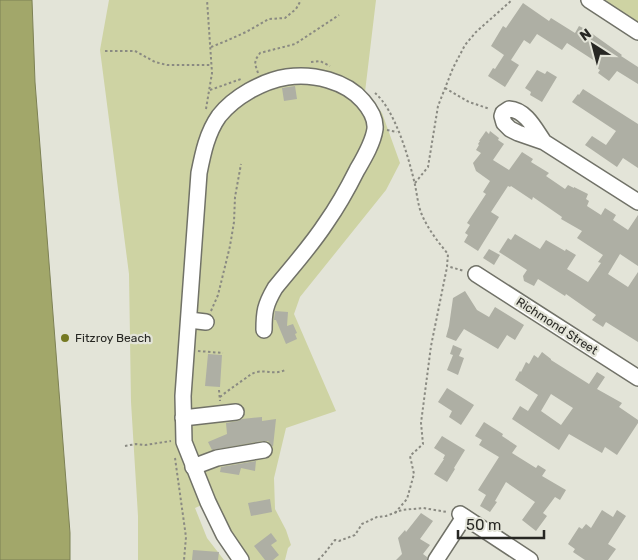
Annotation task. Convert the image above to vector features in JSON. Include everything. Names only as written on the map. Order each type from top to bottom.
[{"type":"street","points":[[589,0],[638,32]]},
{"type":"street","points":[[241,560],[224,535],[208,502],[184,442],[182,396],[198,173],[211,128],[227,107],[241,97],[262,85],[281,78],[298,76],[332,81],[345,86],[358,95],[369,108],[374,119],[375,128],[368,151],[326,224],[268,299],[264,311],[264,330]]},
{"type":"street","points":[[503,113],[504,123],[510,129],[518,134],[544,142],[638,202]]},
{"type":"street","name":"Richmond Street","points":[[476,274],[638,378]]},
{"type":"street","points":[[188,320],[206,322]]},
{"type":"street","points":[[183,418],[236,412]]},
{"type":"street","points":[[193,467],[217,458],[264,450]]},
{"type":"street","points":[[436,560],[462,516],[530,560]]},
{"type":"path","points":[[210,47],[246,32],[269,19],[285,18],[296,9],[301,0]]},
{"type":"path","points":[[415,183],[428,167],[438,106],[453,68],[465,45],[476,32],[512,0]]},
{"type":"path","points":[[262,85],[255,64],[260,53],[296,44],[338,15]]},
{"type":"path","points":[[105,51],[135,51],[155,62],[167,64],[211,65]]},
{"type":"path","points":[[445,88],[469,102],[503,113]]},
{"type":"path","points":[[372,90],[390,113],[404,146],[415,183],[421,214],[448,254],[431,346],[421,423],[423,444],[410,456],[414,474],[407,499],[394,513]]},
{"type":"path","points":[[206,322],[218,295],[230,246],[234,222],[235,196],[241,164]]},
{"type":"path","points":[[447,266],[476,274]]},
{"type":"path","points":[[186,350],[223,353]]},
{"type":"path","points":[[220,397],[259,371],[279,372],[285,370]]},
{"type":"path","points":[[125,446],[173,440]]},
{"type":"path","points":[[318,560],[335,540],[339,541],[355,535],[362,524],[377,517],[402,510],[422,508],[462,516]]},
{"type":"shaded area","points":[[0,0],[32,0],[35,82],[70,533],[70,560],[0,560]]},
{"type":"shaded area","points":[[109,0],[376,0],[365,92],[382,113],[400,163],[386,190],[300,297],[294,314],[336,411],[286,428],[274,478],[275,509],[286,530],[291,545],[288,548],[285,560],[250,560],[230,532],[213,500],[195,508],[207,538],[224,560],[138,560],[138,516],[131,402],[129,274],[100,50]]},
{"type":"shaded area","points":[[601,0],[638,0],[638,23]]},
{"type":"building","points":[[523,3],[549,21],[551,18],[575,33],[579,26],[587,30],[638,67],[638,84],[617,71],[609,81],[598,73],[600,70],[595,67],[598,63],[567,43],[562,50],[537,34],[530,44],[524,40],[511,60],[519,65],[505,87],[488,76],[504,55],[491,46],[503,26],[506,28]]},
{"type":"building","points":[[537,70],[545,74],[547,71],[557,77],[542,102],[530,95],[531,92],[525,88]]},
{"type":"building","points":[[295,86],[297,99],[284,101],[282,88]]},
{"type":"building","points":[[583,89],[638,124],[638,168],[623,158],[617,167],[585,145],[592,136],[606,145],[616,131],[572,102]]},
{"type":"building","points":[[486,131],[489,134],[490,131],[504,144],[493,160],[509,170],[522,152],[533,159],[531,162],[549,173],[546,176],[565,189],[568,185],[588,194],[586,199],[589,201],[587,206],[601,215],[605,208],[616,215],[613,220],[628,230],[638,215],[638,266],[620,254],[608,274],[628,287],[638,272],[638,342],[606,322],[603,327],[592,320],[596,315],[566,294],[565,296],[538,279],[534,286],[524,281],[523,276],[527,270],[499,252],[508,238],[511,240],[515,234],[540,249],[546,240],[576,255],[567,269],[588,282],[601,263],[598,262],[603,255],[577,238],[582,231],[561,219],[562,217],[533,197],[532,200],[511,186],[508,186],[491,212],[499,217],[478,251],[464,242],[468,235],[465,233],[470,225],[467,223],[486,194],[483,192],[490,181],[476,171],[473,163],[481,153],[476,150],[479,141]]},
{"type":"building","points":[[489,249],[500,255],[494,265],[483,258]]},
{"type":"building","points":[[465,291],[477,310],[489,317],[495,307],[524,325],[515,340],[507,335],[498,349],[464,329],[456,341],[446,337],[453,298]]},
{"type":"building","points":[[275,311],[288,312],[287,326],[293,324],[297,333],[295,334],[297,339],[286,344],[276,320],[274,320]]},
{"type":"building","points":[[453,345],[462,349],[459,356],[464,358],[458,375],[447,370],[453,355],[450,354]]},
{"type":"building","points":[[542,352],[551,360],[589,384],[597,372],[605,377],[597,389],[622,403],[619,407],[638,420],[638,423],[617,455],[605,447],[602,453],[569,434],[559,450],[512,419],[520,406],[528,411],[538,395],[515,380],[526,362],[529,364],[534,355],[538,358]],"holes":[[[551,394],[573,408],[561,425],[541,411]]]},
{"type":"building","points":[[208,354],[222,355],[220,387],[205,386]]},
{"type":"building","points":[[447,388],[474,405],[461,425],[449,417],[452,411],[438,402]]},
{"type":"building","points":[[262,417],[262,421],[276,419],[273,447],[268,441],[262,441],[212,450],[208,442],[227,434],[226,423]]},
{"type":"building","points":[[484,422],[517,446],[512,453],[536,468],[538,465],[546,470],[542,476],[566,490],[560,500],[555,497],[543,513],[547,516],[536,531],[522,520],[535,502],[506,482],[490,512],[480,506],[486,495],[478,490],[499,457],[479,445],[482,440],[475,436]]},
{"type":"building","points":[[442,436],[465,450],[447,482],[434,474],[445,455],[434,448]]},
{"type":"building","points":[[256,461],[255,471],[241,468],[239,475],[220,472],[221,467]]},
{"type":"building","points":[[270,499],[272,512],[251,516],[248,503]]},
{"type":"building","points":[[602,510],[613,517],[617,510],[626,516],[608,544],[616,549],[608,560],[585,560],[573,552],[575,549],[568,544],[579,527],[582,529],[586,524],[591,528]]},
{"type":"building","points":[[421,513],[433,521],[420,539],[430,545],[423,554],[427,557],[427,560],[396,560],[402,554],[398,538],[405,530],[406,532]]},
{"type":"building","points":[[271,533],[277,541],[271,545],[279,555],[273,560],[265,560],[254,546]]},
{"type":"building","points":[[193,550],[219,552],[218,560],[192,560]]},
{"type":"place","name":"Fitzroy Beach","points":[[65,338]]}]
